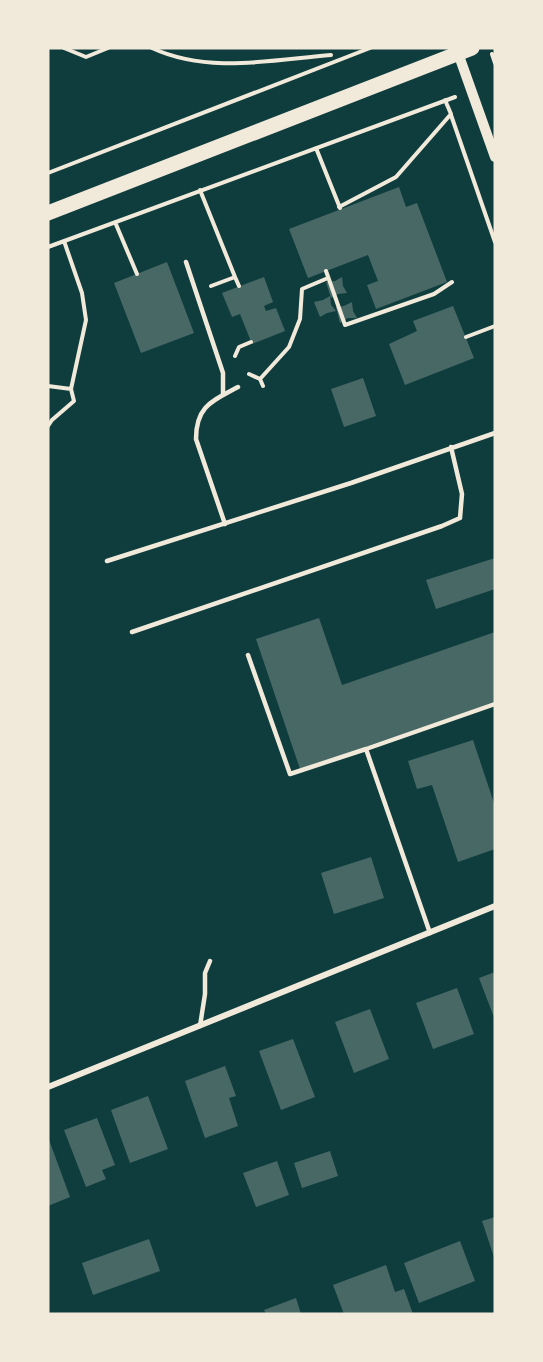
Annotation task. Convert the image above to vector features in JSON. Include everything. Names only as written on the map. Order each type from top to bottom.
[{"type":"main road","points":[[48,213],[462,50]]},
{"type":"street","points":[[462,50],[471,90],[495,157]]},
{"type":"street","points":[[48,1087],[495,906]]},
{"type":"lane","points":[[186,262],[223,373],[223,395]]},
{"type":"lane","points":[[225,524],[196,439],[196,426],[208,403],[238,387]]},
{"type":"lane","points":[[107,561],[351,483],[495,433]]},
{"type":"lane","points":[[132,632],[460,518],[462,494],[451,447]]},
{"type":"lane","points":[[248,655],[290,774],[495,705]]},
{"type":"lane","points":[[366,749],[430,933]]},
{"type":"lane","points":[[200,1026],[205,994],[205,973],[210,961]]},
{"type":"path","points":[[64,48],[86,57],[108,48]]},
{"type":"path","points":[[152,48],[172,57],[199,63],[228,64],[331,55]]},
{"type":"path","points":[[328,48],[333,61]]},
{"type":"path","points":[[48,173],[370,48]]},
{"type":"path","points":[[48,247],[471,90]]},
{"type":"path","points":[[445,100],[495,242]]},
{"type":"path","points":[[316,148],[340,208],[396,177],[451,114]]},
{"type":"path","points":[[200,190],[239,286]]},
{"type":"path","points":[[115,222],[137,274]]},
{"type":"path","points":[[48,426],[74,400],[71,389],[86,320],[82,293],[64,241]]},
{"type":"path","points":[[326,271],[345,325],[434,294],[452,282]]},
{"type":"path","points":[[207,288],[235,277]]},
{"type":"path","points":[[260,379],[289,347],[300,319],[302,289],[328,278]]},
{"type":"path","points":[[466,337],[495,326]]},
{"type":"path","points":[[235,361],[235,352],[239,346],[251,342]]},
{"type":"path","points":[[242,370],[260,379]]},
{"type":"path","points":[[260,379],[263,386]]},
{"type":"path","points":[[48,386],[71,389]]},
{"type":"building","points":[[399,187],[406,207],[417,203],[447,282],[376,309],[367,285],[378,281],[368,255],[308,278],[289,229]]},
{"type":"building","points":[[167,262],[194,333],[141,353],[114,283]]},
{"type":"building","points":[[264,277],[273,302],[264,306],[266,311],[276,308],[285,331],[252,344],[240,314],[232,317],[222,293]]},
{"type":"building","points":[[342,277],[347,293],[331,298],[326,282]]},
{"type":"building","points":[[330,296],[331,305],[336,311],[320,317],[314,302]]},
{"type":"building","points":[[352,302],[357,318],[348,318],[340,323],[336,307]]},
{"type":"building","points":[[453,306],[474,358],[405,385],[389,344],[417,331],[413,321]]},
{"type":"building","points":[[363,378],[376,416],[344,427],[331,389]]},
{"type":"building","points":[[495,558],[495,589],[436,609],[426,580]]},
{"type":"building","points":[[319,618],[342,685],[495,632],[495,703],[300,769],[256,639]]},
{"type":"building","points":[[473,740],[495,806],[495,849],[458,862],[432,785],[417,789],[408,761]]},
{"type":"building","points":[[371,857],[384,898],[334,914],[321,873]]},
{"type":"building","points":[[495,972],[495,1020],[479,978]]},
{"type":"building","points":[[457,988],[474,1034],[433,1049],[416,1003]]},
{"type":"building","points":[[370,1009],[389,1059],[354,1073],[335,1022]]},
{"type":"building","points":[[293,1039],[315,1097],[281,1110],[259,1051]]},
{"type":"building","points":[[225,1066],[236,1096],[229,1098],[238,1126],[205,1138],[185,1081]]},
{"type":"building","points":[[148,1096],[168,1149],[130,1163],[111,1110]]},
{"type":"building","points":[[97,1118],[115,1165],[102,1170],[106,1179],[86,1187],[64,1130]]},
{"type":"building","points":[[48,1137],[70,1197],[48,1206]]},
{"type":"building","points":[[330,1151],[338,1176],[302,1188],[294,1163]]},
{"type":"building","points":[[277,1161],[289,1195],[256,1207],[243,1173]]},
{"type":"building","points":[[495,1217],[495,1260],[482,1221]]},
{"type":"building","points":[[149,1239],[160,1271],[93,1295],[82,1263]]},
{"type":"building","points":[[460,1241],[475,1281],[419,1303],[404,1263]]},
{"type":"building","points":[[386,1265],[395,1292],[404,1289],[413,1314],[344,1314],[333,1285]]},
{"type":"building","points":[[296,1298],[301,1314],[266,1314],[264,1310]]}]
